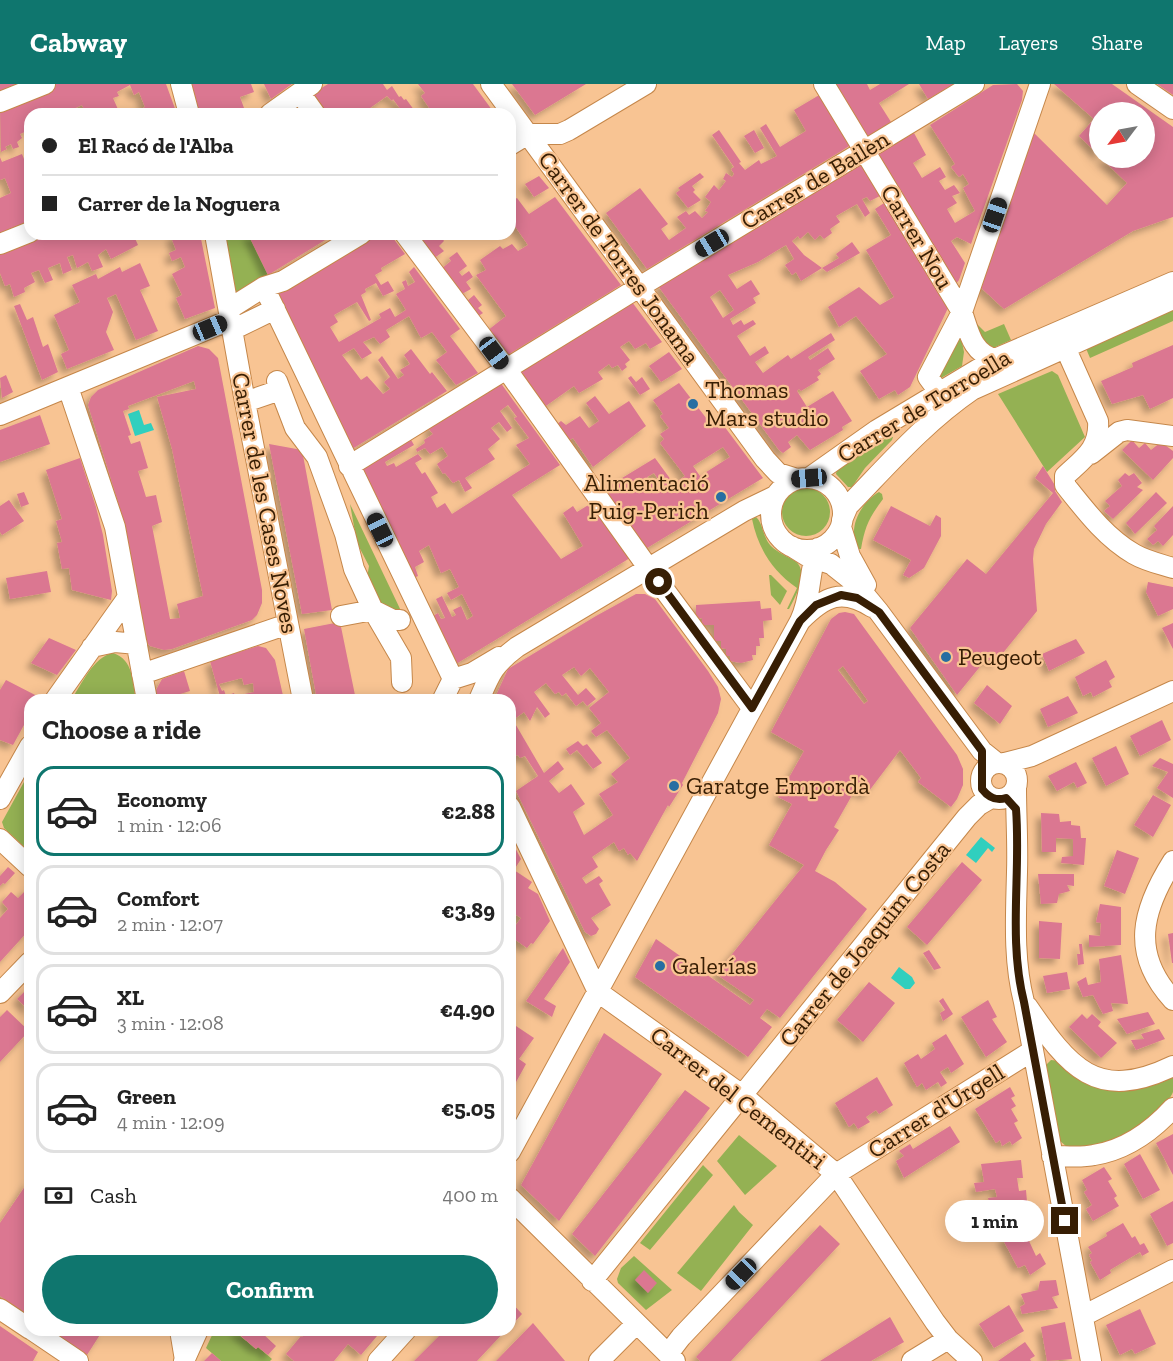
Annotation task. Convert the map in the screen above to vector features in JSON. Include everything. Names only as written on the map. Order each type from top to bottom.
[{"type":"street","points":[[0,102],[45,84]]},
{"type":"street","points":[[181,84],[187,108]]},
{"type":"street","name":"Carrer de Torres Jonama","points":[[491,84],[509,108]]},
{"type":"street","points":[[516,141],[528,134],[560,134],[646,84]]},
{"type":"street","name":"Carrer Nou","points":[[824,84],[962,312],[928,377],[939,392]]},
{"type":"street","name":"Carrer de Bailèn","points":[[350,466],[640,286],[974,84]]},
{"type":"street","points":[[995,359],[978,350],[962,312],[1040,84]]},
{"type":"street","points":[[1137,84],[1173,108]]},
{"type":"street","points":[[278,108],[306,88],[313,108]]},
{"type":"street","name":"Carrer de Torres Jonama","points":[[516,118],[765,459],[778,486]]},
{"type":"street","points":[[0,244],[24,234]]},
{"type":"street","name":"Carrer de les Cases Noves","points":[[216,240],[302,694]]},
{"type":"street","points":[[230,320],[264,287],[283,281],[351,240]]},
{"type":"street","points":[[410,240],[507,370],[649,569],[752,708]]},
{"type":"street","name":"Carrer de Torroella","points":[[803,478],[877,430],[995,359],[1173,282]]},
{"type":"street","points":[[264,287],[453,679],[449,694]]},
{"type":"street","name":"Carrer de Torroella","points":[[842,524],[848,506],[918,432],[954,403],[982,384],[1173,299]]},
{"type":"street","points":[[0,415],[230,320],[275,309]]},
{"type":"street","points":[[1065,347],[1098,422],[1097,440],[1083,460]]},
{"type":"street","points":[[245,402],[279,385],[295,428],[317,457],[345,534],[354,570],[373,610],[401,658],[402,682]]},
{"type":"street","points":[[68,387],[115,527],[146,694]]},
{"type":"street","points":[[1095,414],[1113,425],[1173,436]]},
{"type":"street","points":[[1139,430],[1119,432],[1083,460],[1063,480],[1098,525],[1134,553],[1173,568]]},
{"type":"street","points":[[453,679],[472,673],[649,569],[744,511],[778,486],[803,478],[821,481],[834,490],[843,508],[842,524],[850,556],[879,612]]},
{"type":"street","points":[[778,486],[771,509],[774,527],[780,538],[791,546],[816,553],[855,583],[879,612],[1001,780],[1018,831],[1016,951],[1018,977],[1091,1361]]},
{"type":"street","points":[[516,1141],[803,615],[816,553],[830,542],[842,524]]},
{"type":"street","points":[[803,615],[816,605],[841,595],[857,598],[879,612]]},
{"type":"street","points":[[59,694],[128,597]]},
{"type":"street","points":[[341,616],[373,610],[393,620],[400,620]]},
{"type":"street","points":[[142,674],[288,624]]},
{"type":"street","points":[[92,647],[115,642],[137,644]]},
{"type":"street","points":[[482,694],[492,669],[517,647]]},
{"type":"street","name":"Carrer de Joaquim Costa","points":[[592,1281],[967,816],[1001,780],[1032,756],[1173,691]]},
{"type":"street","points":[[0,799],[24,757]]},
{"type":"street","points":[[516,820],[598,992]]},
{"type":"street","points":[[0,839],[24,861]]},
{"type":"street","points":[[1173,861],[1149,904],[1145,930],[1146,954],[1153,973],[1173,1000]]},
{"type":"street","points":[[0,993],[24,968]]},
{"type":"street","name":"Carrer del Cementiri","points":[[598,992],[742,1095],[836,1174],[935,1322],[948,1339],[972,1361]]},
{"type":"street","points":[[1024,1002],[1044,1031],[1065,1055],[1082,1069],[1104,1081],[1136,1079],[1173,1066]]},
{"type":"street","name":"Carrer d'Urgell","points":[[672,1358],[681,1337],[836,1174],[1034,1059],[1049,1052],[1057,1051],[1065,1055]]},
{"type":"street","points":[[1052,1156],[1093,1156],[1118,1148],[1158,1125],[1173,1108]]},
{"type":"street","points":[[516,1204],[672,1358]]},
{"type":"street","points":[[1083,1316],[1173,1270]]},
{"type":"street","points":[[0,1309],[24,1325]]},
{"type":"street","points":[[599,1361],[636,1324]]},
{"type":"street","points":[[40,1336],[78,1361]]},
{"type":"street","points":[[181,1336],[185,1361]]},
{"type":"street","points":[[185,1361],[195,1336]]},
{"type":"street","points":[[378,1361],[401,1336]]},
{"type":"street","points":[[912,1361],[948,1339]]},
{"type":"green space","points":[[224,240],[251,240],[270,279],[231,303]]},
{"type":"green space","points":[[1173,307],[1173,321],[1090,358],[1085,346]]},
{"type":"green space","points":[[976,323],[985,332],[1004,324],[1011,340],[991,349],[984,347]]},
{"type":"green space","points":[[961,337],[964,352],[962,366],[934,382]]},
{"type":"green space","points":[[1052,371],[1058,375],[1085,437],[1047,472],[998,394]]},
{"type":"green space","points":[[890,436],[893,437],[892,440],[865,468],[852,487],[848,487],[836,474],[837,468]]},
{"type":"green space","points":[[806,488],[823,495],[830,512],[823,529],[806,536],[789,529],[782,512],[789,495]]},
{"type":"green space","points":[[879,492],[883,499],[868,523],[861,549],[859,549],[854,536],[858,516],[865,505]]},
{"type":"green space","points":[[350,504],[402,613],[383,610],[367,578],[369,566],[357,543]]},
{"type":"green space","points":[[756,517],[771,546],[795,561],[801,571],[800,585],[789,609],[787,609],[797,588],[780,574],[767,558],[758,540],[752,519]]},
{"type":"green space","points":[[769,575],[787,591],[780,605],[771,595]]},
{"type":"green space","points":[[113,653],[125,661],[131,672],[135,694],[75,694],[94,665]]},
{"type":"green space","points":[[24,782],[24,846],[4,828],[2,822]]},
{"type":"green space","points":[[1051,1060],[1062,1064],[1078,1079],[1101,1088],[1125,1088],[1173,1073],[1173,1092],[1171,1097],[1149,1118],[1117,1139],[1093,1147],[1067,1147],[1059,1140],[1045,1070]]},
{"type":"green space","points":[[739,1135],[777,1166],[745,1195],[717,1161]]},
{"type":"green space","points":[[703,1165],[713,1175],[650,1250],[640,1243]]},
{"type":"green space","points":[[734,1205],[753,1225],[701,1291],[677,1273]]},
{"type":"green space","points":[[634,1256],[672,1290],[646,1310],[618,1283],[617,1279],[621,1268]]},
{"type":"green space","points":[[212,1336],[240,1336],[272,1359],[270,1361],[221,1361],[206,1348]]},
{"type":"water","points":[[139,410],[144,425],[151,423],[154,430],[135,436],[128,414]]},
{"type":"water","points":[[981,837],[995,848],[992,852],[988,848],[976,863],[966,855]]},
{"type":"water","points":[[899,967],[912,977],[915,983],[910,989],[905,989],[891,978]]},
{"type":"building","points":[[0,84],[20,84],[0,93]]},
{"type":"building","points":[[55,84],[166,84],[175,108],[143,108],[145,107],[139,92],[134,95],[130,85],[117,92],[119,96],[113,98],[117,108],[83,108],[82,105],[75,108],[24,108],[24,132],[20,134],[22,138],[17,142],[19,147],[13,149],[11,144],[1,152],[0,106]]},
{"type":"building","points":[[185,84],[251,84],[254,92],[240,97],[244,108],[191,108]]},
{"type":"building","points":[[264,84],[292,84],[271,99]]},
{"type":"building","points":[[328,84],[383,84],[387,90],[392,86],[399,97],[406,99],[413,108],[400,108],[393,99],[392,101],[387,96],[370,108],[322,108],[312,94]]},
{"type":"building","points":[[418,84],[473,84],[491,108],[429,108],[421,96],[425,93]]},
{"type":"building","points":[[512,84],[586,84],[535,115]]},
{"type":"building","points":[[831,84],[867,84],[870,90],[880,84],[909,84],[879,103],[891,122],[864,139]]},
{"type":"building","points":[[919,84],[954,84],[928,99]]},
{"type":"building","points":[[1017,84],[1023,91],[1022,100],[971,244],[957,237],[951,241],[965,263],[955,285],[873,157],[914,133],[926,155],[913,163],[922,178],[940,167],[946,177],[939,181],[945,190],[954,185],[960,193],[952,196],[957,203],[947,209],[955,223],[975,211],[963,188],[969,184],[963,174],[959,177],[951,167],[955,164],[930,125],[993,85]]},
{"type":"building","points":[[1054,84],[1112,84],[1138,102],[1089,102],[1089,115]]},
{"type":"building","points":[[1157,84],[1173,84],[1173,95]]},
{"type":"building","points":[[821,94],[851,145],[647,269],[606,213],[640,188],[668,224],[661,229],[669,240],[686,228],[677,217],[686,211],[689,215],[695,211],[702,218],[708,212],[705,211],[711,202],[705,197],[714,185],[719,190],[726,181],[723,179],[726,173],[732,177],[734,174],[731,169],[734,167],[712,135],[719,130],[745,170],[759,160],[761,164],[777,156],[760,128],[766,124],[780,147],[806,131],[794,110]]},
{"type":"building","points":[[1155,114],[1173,127],[1173,217],[1133,231],[1004,309],[977,284],[1033,132],[1107,205],[1127,183],[1111,168],[1155,168]]},
{"type":"building","points":[[1089,125],[1089,146],[1079,136]]},
{"type":"building","points":[[754,130],[764,148],[755,153],[744,136]]},
{"type":"building","points":[[22,154],[24,159],[24,224],[0,234],[0,198],[11,193],[5,178],[0,180],[0,157],[2,162]]},
{"type":"building","points":[[860,163],[880,196],[870,201],[867,197],[862,199],[870,213],[865,217],[857,204],[836,216],[840,222],[830,229],[832,233],[824,239],[820,235],[815,240],[808,232],[800,239],[798,236],[792,241],[804,255],[822,268],[801,281],[796,272],[792,275],[785,265],[794,259],[786,245],[758,262],[728,275],[737,289],[751,280],[760,294],[753,298],[756,303],[730,319],[733,325],[741,320],[744,325],[753,320],[756,324],[737,336],[750,356],[765,346],[769,353],[755,362],[763,373],[788,355],[791,359],[831,333],[835,340],[808,357],[810,360],[828,348],[835,359],[818,370],[821,374],[817,377],[819,380],[797,391],[807,407],[833,391],[852,421],[842,427],[843,430],[810,450],[797,435],[788,442],[791,447],[783,453],[779,450],[658,286]],"holes":[[[720,290],[734,310],[723,318],[710,297]]]},
{"type":"building","points":[[700,173],[704,177],[692,186],[695,190],[693,192],[701,200],[688,208],[676,193],[680,190],[678,188]]},
{"type":"building","points":[[539,176],[549,188],[534,197],[525,184]]},
{"type":"building","points":[[555,197],[621,285],[506,356],[487,331],[506,316],[476,275],[486,270],[480,260],[500,246],[503,249],[512,244],[518,251],[528,245],[516,228],[516,199],[529,214]]},
{"type":"building","points":[[884,203],[948,308],[910,387],[898,395],[895,390],[879,399],[860,371],[887,354],[856,316],[839,327],[828,307],[859,287],[880,305],[894,297],[866,250],[891,235],[875,209]]},
{"type":"building","points":[[29,240],[136,240],[138,245],[111,259],[106,249],[98,255],[103,267],[92,271],[88,262],[77,268],[73,255],[67,257],[72,270],[63,274],[60,263],[48,268],[53,280],[45,283],[39,270],[31,273],[35,282],[24,288],[25,292],[14,297],[10,284],[5,286],[0,273],[0,252]]},
{"type":"building","points":[[172,240],[201,240],[215,308],[185,319],[176,298],[182,295],[172,274],[185,267],[181,257],[172,261],[169,253],[176,250]]},
{"type":"building","points":[[251,240],[325,240],[268,275]]},
{"type":"building","points":[[367,240],[394,240],[405,254],[381,268],[382,271],[375,275],[381,285],[388,281],[394,291],[383,296],[376,283],[365,289],[366,292],[361,295],[371,320],[369,321],[357,302],[334,315],[338,322],[330,327],[339,342],[381,318],[379,314],[390,308],[395,317],[406,310],[396,294],[405,289],[402,282],[406,280],[408,286],[415,282],[409,272],[414,267],[460,329],[450,336],[478,373],[456,385],[436,360],[447,352],[432,332],[421,338],[409,316],[386,330],[390,337],[380,344],[374,337],[363,342],[372,353],[362,359],[354,348],[342,355],[361,380],[367,376],[383,394],[390,389],[384,382],[390,377],[378,360],[382,356],[398,379],[404,375],[400,370],[410,364],[404,355],[411,349],[430,374],[432,372],[447,391],[352,449],[278,294]]},
{"type":"building","points":[[419,240],[443,240],[439,246],[444,251],[433,259]]},
{"type":"building","points":[[852,242],[860,253],[827,272],[822,268],[839,258],[836,254]]},
{"type":"building","points":[[457,252],[467,266],[459,272],[462,276],[469,271],[473,277],[466,282],[471,289],[460,295],[441,269]]},
{"type":"building","points":[[140,263],[150,286],[140,290],[158,331],[136,340],[116,294],[107,298],[113,312],[106,332],[114,350],[67,369],[61,354],[69,350],[54,315],[80,302],[72,285],[96,274],[98,279],[120,267],[122,272]]},
{"type":"building","points":[[474,295],[482,305],[478,308],[483,313],[477,317],[466,302]]},
{"type":"building","points":[[632,302],[662,342],[650,349],[646,343],[635,349],[629,341],[620,347],[630,360],[622,371],[618,365],[612,368],[609,364],[598,372],[603,379],[579,393],[574,386],[543,408],[517,371]]},
{"type":"building","points":[[20,304],[27,320],[33,317],[43,347],[48,344],[58,372],[42,380],[14,306]]},
{"type":"building","points":[[1173,345],[1173,398],[1150,409],[1143,395],[1112,404],[1101,381],[1133,367],[1132,363]]},
{"type":"building","points":[[198,346],[209,349],[218,358],[262,590],[262,603],[252,620],[172,649],[164,650],[150,646],[145,640],[119,505],[88,405],[91,397],[98,390]],"holes":[[[194,381],[196,389],[157,397],[172,449],[203,596],[177,604],[180,618],[170,619],[152,526],[162,522],[156,495],[146,497],[138,471],[148,468],[140,441],[131,444],[128,436],[131,435],[123,411],[129,409],[128,406]]]},
{"type":"building","points":[[669,352],[682,369],[661,382],[649,366]]},
{"type":"building","points":[[6,375],[13,392],[2,398],[0,378]]},
{"type":"building","points":[[631,376],[636,382],[642,377],[650,389],[640,395],[628,378]]},
{"type":"building","points":[[500,382],[560,465],[512,495],[561,559],[583,546],[563,513],[573,506],[577,512],[590,504],[630,558],[456,664],[433,616],[438,613],[441,619],[445,618],[436,599],[442,596],[452,617],[456,615],[453,610],[461,606],[467,620],[473,616],[462,594],[451,600],[447,593],[459,587],[450,569],[441,573],[429,545],[419,551],[424,562],[415,567],[418,576],[414,578],[361,468],[410,438],[414,445],[385,462],[387,466],[394,463],[396,467],[418,454],[422,459],[415,463],[422,474],[425,472],[438,493],[431,497],[437,508],[445,503],[452,514],[530,464],[516,445],[529,438],[514,418],[517,417],[508,405],[500,411],[512,428],[507,432],[499,422],[491,428],[500,439],[488,449],[495,459],[465,478],[472,488],[465,492],[459,480],[453,483],[445,473],[443,474],[437,464],[448,456],[442,447],[430,454],[425,448],[417,452],[416,449],[425,443],[424,440],[433,434],[427,427]]},
{"type":"building","points":[[679,383],[710,423],[718,418],[763,478],[647,548],[604,489],[655,458],[674,484],[685,476],[660,443],[664,439],[660,434],[669,428],[660,416],[663,414],[653,400]],"holes":[[[723,447],[730,457],[700,476],[693,466]],[[654,473],[658,479],[651,483],[647,477]]]},
{"type":"building","points":[[595,396],[609,414],[629,401],[646,426],[593,467],[573,438],[568,441],[556,425],[561,421],[566,425],[580,416],[589,428],[599,421],[586,403]]},
{"type":"building","points":[[40,415],[50,444],[0,462],[0,430]]},
{"type":"building","points":[[1132,440],[1139,448],[1145,443],[1151,450],[1161,442],[1173,451],[1173,458],[1153,480],[1122,450]]},
{"type":"building","points":[[269,444],[302,450],[332,610],[302,614]]},
{"type":"building","points":[[80,458],[103,535],[112,591],[111,600],[72,590],[69,568],[62,569],[57,543],[62,542],[56,521],[62,519],[46,470]]},
{"type":"building","points":[[1043,466],[1062,502],[1046,524],[1034,549],[1037,611],[994,664],[987,658],[957,695],[910,628],[967,559],[986,574],[1053,493],[1035,478]]},
{"type":"building","points":[[1125,473],[1129,476],[1134,473],[1142,483],[1137,487],[1143,490],[1113,519],[1104,511],[1110,506],[1105,501],[1122,486],[1118,480]]},
{"type":"building","points":[[24,492],[29,504],[21,507],[17,494]]},
{"type":"building","points":[[1156,492],[1167,503],[1135,534],[1126,523]]},
{"type":"building","points":[[9,500],[24,521],[2,535],[0,506]]},
{"type":"building","points":[[891,506],[930,526],[936,515],[941,518],[941,536],[924,568],[909,578],[903,575],[911,560],[873,540]]},
{"type":"building","points":[[1173,506],[1173,535],[1163,546],[1158,541],[1153,545],[1147,539],[1157,530],[1154,526]]},
{"type":"building","points":[[47,571],[51,592],[10,599],[6,578]]},
{"type":"building","points":[[1148,582],[1173,587],[1173,609],[1158,616],[1146,592]]},
{"type":"building","points":[[636,594],[645,594],[655,599],[718,687],[721,699],[718,713],[683,785],[669,807],[668,805],[637,861],[630,853],[628,855],[624,848],[619,851],[614,842],[592,857],[598,867],[582,878],[586,884],[599,876],[603,881],[599,884],[611,905],[591,918],[599,929],[591,936],[585,932],[516,791],[538,776],[525,756],[520,758],[516,756],[516,725],[544,773],[558,761],[564,769],[549,781],[559,793],[571,784],[585,804],[573,812],[584,835],[613,815],[599,794],[618,782],[611,774],[630,758],[607,730],[596,737],[591,731],[601,723],[589,708],[609,692],[590,668],[581,676],[574,667],[562,675],[578,695],[586,688],[596,699],[587,706],[583,701],[576,706],[566,693],[562,696],[559,692],[555,694],[546,683],[534,692],[550,714],[545,718],[537,707],[530,721],[524,712],[516,718],[516,694],[497,694],[508,669]]},
{"type":"building","points":[[760,601],[761,609],[771,608],[772,620],[763,621],[764,638],[759,638],[760,646],[756,646],[756,655],[752,655],[753,660],[741,663],[730,661],[730,656],[726,656],[726,649],[721,648],[721,641],[714,641],[714,625],[702,625],[702,618],[696,619],[696,605]]},
{"type":"building","points":[[839,613],[854,614],[957,755],[963,769],[963,785],[951,807],[918,782],[921,778],[900,750],[866,795],[855,790],[834,827],[839,830],[815,871],[835,882],[867,909],[780,1018],[767,1009],[760,1018],[772,1027],[748,1057],[635,977],[656,939],[750,1005],[754,1000],[716,974],[804,865],[769,845],[792,804],[778,797],[804,751],[771,732],[831,619]],"holes":[[[843,666],[868,701],[864,704],[838,670]]]},
{"type":"building","points":[[340,622],[355,694],[316,694],[304,629]]},
{"type":"building","points":[[1173,623],[1173,649],[1162,628]]},
{"type":"building","points":[[49,638],[76,650],[57,675],[31,663]]},
{"type":"building","points":[[1076,639],[1085,653],[1049,671],[1042,654]]},
{"type":"building","points":[[258,646],[266,648],[275,660],[283,694],[244,694],[254,692],[253,683],[244,685],[242,678],[219,684],[225,694],[219,694],[210,661]]},
{"type":"building","points":[[1106,660],[1115,677],[1109,681],[1112,687],[1093,697],[1091,692],[1083,696],[1075,677]]},
{"type":"building","points":[[184,671],[190,691],[180,694],[155,694],[162,679]]},
{"type":"building","points":[[6,680],[33,694],[24,694],[24,725],[13,745],[0,740],[0,690]]},
{"type":"building","points":[[987,685],[1012,706],[1000,724],[974,703]]},
{"type":"building","points":[[1068,696],[1078,713],[1048,727],[1040,709]]},
{"type":"building","points":[[1162,720],[1171,740],[1140,756],[1130,736]]},
{"type":"building","points":[[578,741],[583,746],[587,744],[602,763],[593,769],[577,750],[570,755],[566,749]]},
{"type":"building","points":[[1116,746],[1129,774],[1106,786],[1092,758]]},
{"type":"building","points":[[1160,758],[1173,764],[1173,798],[1157,788],[1168,772],[1152,766]]},
{"type":"building","points":[[1076,762],[1087,783],[1077,788],[1074,782],[1057,791],[1048,776]]},
{"type":"building","points":[[1153,795],[1171,805],[1153,837],[1134,825]]},
{"type":"building","points":[[1041,813],[1059,814],[1060,822],[1071,821],[1071,825],[1080,826],[1081,838],[1086,838],[1084,865],[1061,863],[1062,857],[1073,856],[1073,839],[1056,838],[1056,852],[1042,852]]},
{"type":"building","points":[[516,850],[521,859],[516,867]]},
{"type":"building","points":[[1117,850],[1139,858],[1125,894],[1104,886]]},
{"type":"building","points":[[962,862],[982,880],[927,945],[907,927]]},
{"type":"building","points":[[8,867],[15,873],[0,886],[0,876]]},
{"type":"building","points":[[516,871],[532,882],[528,888],[538,894],[550,921],[533,944],[531,943],[527,948],[516,940],[516,925],[521,918],[516,915]]},
{"type":"building","points":[[1038,874],[1074,874],[1074,886],[1067,885],[1070,891],[1059,894],[1057,903],[1041,904]]},
{"type":"building","points":[[11,892],[18,898],[24,892],[24,936],[0,962],[0,918],[8,909],[2,902]]},
{"type":"building","points":[[1100,904],[1121,907],[1121,945],[1089,947],[1089,935],[1100,936],[1101,923],[1096,922]]},
{"type":"building","points":[[1039,921],[1062,923],[1060,959],[1039,958]]},
{"type":"building","points":[[1173,933],[1173,963],[1172,963],[1168,934]]},
{"type":"building","points":[[1079,944],[1082,944],[1084,964],[1078,965],[1077,954],[1080,954]]},
{"type":"building","points":[[563,948],[570,962],[544,999],[556,1006],[552,1017],[526,1001]]},
{"type":"building","points":[[929,950],[941,968],[934,970],[923,953]]},
{"type":"building","points":[[1121,955],[1128,1004],[1111,1003],[1113,1011],[1103,1014],[1093,995],[1083,997],[1077,982],[1086,977],[1088,985],[1101,982],[1099,959]]},
{"type":"building","points":[[1067,972],[1070,989],[1047,993],[1043,976]]},
{"type":"building","points":[[869,982],[895,1003],[863,1042],[837,1020]]},
{"type":"building","points":[[24,992],[24,1005],[17,999]]},
{"type":"building","points":[[943,998],[953,1014],[943,1021],[940,1013],[945,1010],[939,1001]]},
{"type":"building","points":[[988,1000],[997,1017],[992,1019],[1007,1042],[986,1057],[961,1017]]},
{"type":"building","points":[[7,1010],[24,1026],[24,1036],[0,1062],[0,1017]]},
{"type":"building","points":[[1148,1012],[1155,1024],[1127,1034],[1117,1019]]},
{"type":"building","points":[[1082,1014],[1087,1019],[1092,1014],[1101,1022],[1098,1026],[1117,1043],[1101,1058],[1069,1027]]},
{"type":"building","points":[[516,1026],[534,1038],[519,1059],[526,1064],[516,1082]]},
{"type":"building","points":[[1159,1029],[1165,1039],[1136,1050],[1131,1040],[1144,1039],[1141,1034]]},
{"type":"building","points":[[604,1033],[662,1074],[559,1221],[521,1185]]},
{"type":"building","points":[[946,1034],[964,1064],[951,1073],[948,1067],[940,1072],[947,1083],[941,1087],[938,1082],[926,1090],[922,1083],[917,1087],[904,1063],[918,1054],[921,1059],[935,1049],[932,1043]]},
{"type":"building","points":[[877,1077],[893,1105],[879,1114],[876,1110],[866,1117],[870,1122],[858,1129],[854,1123],[849,1127],[835,1103]]},
{"type":"building","points":[[1010,1087],[1015,1096],[1011,1098],[1016,1106],[1011,1109],[1018,1121],[1014,1123],[1022,1138],[1012,1145],[1010,1141],[1002,1146],[1000,1140],[996,1143],[975,1109]]},
{"type":"building","points":[[685,1090],[710,1108],[595,1256],[572,1234]]},
{"type":"building","points":[[950,1126],[960,1142],[904,1178],[896,1161],[904,1156],[899,1151],[910,1144],[913,1149]]},
{"type":"building","points":[[1173,1134],[1173,1175],[1156,1143]]},
{"type":"building","points":[[1140,1154],[1160,1190],[1143,1199],[1124,1164]]},
{"type":"building","points":[[1021,1160],[1023,1178],[1017,1178],[1019,1191],[1026,1190],[1027,1202],[1022,1201],[1023,1209],[992,1212],[988,1198],[997,1197],[995,1189],[976,1192],[974,1183],[984,1182],[981,1164]]},
{"type":"building","points":[[1104,1167],[1112,1179],[1108,1181],[1117,1196],[1114,1198],[1119,1206],[1093,1221],[1086,1209],[1092,1205],[1084,1192],[1087,1190],[1082,1180]]},
{"type":"building","points":[[24,1188],[24,1312],[0,1296],[0,1223]]},
{"type":"building","points":[[1173,1201],[1173,1243],[1167,1246],[1150,1214]]},
{"type":"building","points":[[1123,1223],[1132,1238],[1135,1236],[1140,1245],[1144,1243],[1149,1252],[1142,1256],[1140,1252],[1110,1270],[1111,1273],[1100,1280],[1090,1262],[1092,1261],[1089,1255],[1092,1253],[1088,1247]]},
{"type":"building","points":[[820,1225],[840,1244],[731,1361],[700,1361],[696,1357]]},
{"type":"building","points":[[1023,1228],[1036,1256],[1040,1253],[1046,1264],[1030,1275],[1025,1265],[1018,1268],[1002,1238]]},
{"type":"building","points":[[644,1270],[657,1283],[648,1293],[635,1280]]},
{"type":"building","points":[[1056,1280],[1059,1295],[1052,1297],[1058,1308],[1022,1314],[1020,1307],[1025,1304],[1021,1294],[1038,1290],[1040,1281]]},
{"type":"building","points":[[1009,1305],[1024,1331],[994,1348],[979,1324]]},
{"type":"building","points":[[516,1308],[522,1314],[516,1320]]},
{"type":"building","points":[[1140,1309],[1156,1344],[1135,1354],[1132,1349],[1120,1355],[1106,1325]]},
{"type":"building","points":[[890,1317],[904,1342],[871,1361],[820,1361]]},
{"type":"building","points":[[1065,1322],[1072,1359],[1047,1361],[1041,1327]]},
{"type":"building","points":[[533,1323],[565,1361],[496,1361]]},
{"type":"building","points":[[0,1326],[38,1352],[33,1361],[0,1361]]},
{"type":"building","points":[[60,1336],[99,1336],[87,1355]]},
{"type":"building","points":[[241,1336],[265,1336],[276,1346],[268,1355],[258,1347],[256,1349]]},
{"type":"building","points":[[377,1336],[361,1355],[348,1344],[334,1361],[294,1361],[286,1354],[302,1337]]},
{"type":"building","points":[[439,1336],[500,1336],[477,1361],[414,1361]]},
{"type":"building","points":[[1025,1342],[1035,1356],[1030,1359],[1031,1361],[998,1361]]},
{"type":"building","points":[[212,1353],[221,1361],[204,1361]]},
{"type":"place","name":"Thomas Mars studio","points":[[693,404]]},
{"type":"place","name":"Alimentació Puig-Perich","points":[[721,497]]},
{"type":"place","name":"Peugeot","points":[[946,657]]},
{"type":"place","name":"Garatge Empordà","points":[[674,786]]},
{"type":"place","name":"Galerías","points":[[660,966]]},
{"type":"route","points":[[659,582],[752,708],[800,621],[816,605],[841,595],[857,598],[879,612],[982,751],[982,789],[992,798],[1000,800],[1006,798],[1016,809],[1018,977],[1065,1221]]}]
